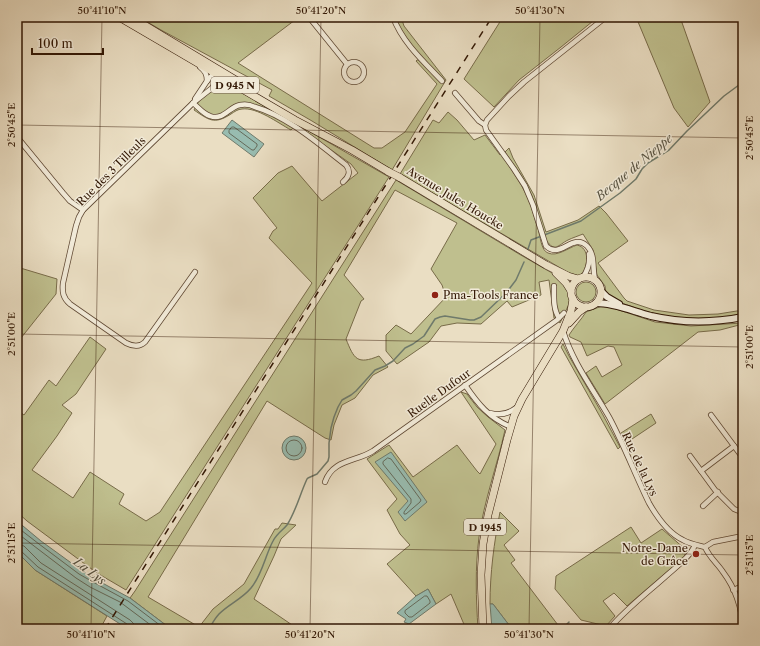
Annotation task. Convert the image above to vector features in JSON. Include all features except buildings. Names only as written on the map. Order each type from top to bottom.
[{"type":"main road","name":"Avenue Jules Houcke","points":[[119,17],[333,137],[352,150],[546,265],[568,276],[581,278]]},
{"type":"main road","name":"Avenue Jules Houcke","points":[[131,17],[219,73]]},
{"type":"main road","name":"Avenue Jules Houcke","points":[[546,265],[566,283],[571,291]]},
{"type":"main road","points":[[588,277],[595,280],[600,285],[600,297],[596,303],[591,306],[586,307],[579,305],[573,299],[571,291],[573,284],[581,278],[588,277]]},
{"type":"main road","points":[[601,291],[607,297],[624,307]]},
{"type":"main road","name":"D 1945","points":[[563,331],[572,310],[573,299]]},
{"type":"main road","points":[[596,303],[624,307],[656,317],[682,321],[714,321],[743,317]]},
{"type":"main road","name":"D 1945","points":[[483,629],[480,575],[483,544],[489,508],[511,427],[518,406],[563,331],[574,317],[586,307]]},
{"type":"street","points":[[309,17],[348,64]]},
{"type":"street","points":[[393,17],[396,26],[403,36],[442,81]]},
{"type":"street","points":[[485,125],[487,120],[515,90],[606,17]]},
{"type":"street","points":[[181,53],[204,70],[207,81]]},
{"type":"street","points":[[356,62],[361,66],[363,73],[360,79],[353,81],[346,78],[344,71],[348,64],[356,62]]},
{"type":"street","name":"Rue des 3 Tilleuls","points":[[193,102],[207,81],[219,73]]},
{"type":"street","name":"Rue des 3 Tilleuls","points":[[195,272],[143,344],[140,346],[126,343],[70,304],[65,300],[63,294],[63,283],[79,217],[84,210],[193,102],[212,88],[219,73]]},
{"type":"street","points":[[455,93],[485,125],[486,130],[525,186],[532,201],[547,248],[560,250],[571,243],[583,243],[588,248],[592,257],[595,280]]},
{"type":"street","points":[[193,102],[206,114],[213,117],[223,115],[236,106],[243,104],[256,107],[278,117],[309,137],[346,165],[349,170],[349,174],[347,179],[343,182]]},
{"type":"street","points":[[17,137],[65,196],[84,210]]},
{"type":"street","points":[[581,278],[588,268],[588,248]]},
{"type":"street","points":[[554,286],[555,310],[559,318]]},
{"type":"street","name":"Ruelle Dufour","points":[[325,482],[329,473],[336,467],[345,462],[371,453],[564,313]]},
{"type":"street","name":"Rue de la Lys","points":[[563,331],[576,363],[611,422],[651,507],[660,521],[676,536],[684,541],[705,547]]},
{"type":"street","points":[[465,385],[488,413],[511,427]]},
{"type":"street","points":[[488,413],[502,415],[509,413],[518,406]]},
{"type":"street","points":[[711,415],[743,458]]},
{"type":"street","points":[[701,471],[734,446]]},
{"type":"street","points":[[690,456],[718,492],[734,509],[739,511],[743,509]]},
{"type":"street","points":[[703,506],[718,492]]},
{"type":"street","points":[[743,536],[713,542],[705,547],[708,555],[724,574],[733,590],[740,610],[743,629]]},
{"type":"street","points":[[609,629],[622,614],[677,566],[692,551],[695,544]]},
{"type":"street","points":[[733,590],[743,586]]},
{"type":"green space","points":[[139,17],[299,17],[238,63],[374,148],[382,148],[405,132],[437,84],[416,61],[417,60],[422,62],[441,83],[444,80],[410,43],[395,17],[401,17],[404,26],[446,80],[392,170],[269,96],[272,90]]},
{"type":"green space","points":[[503,17],[598,17],[519,80],[494,107],[464,79]]},
{"type":"green space","points":[[636,17],[680,17],[710,102],[688,127],[674,108]]},
{"type":"green space","points":[[223,82],[389,177],[126,590],[97,573],[17,512],[17,410],[24,415],[49,380],[56,386],[90,337],[106,349],[76,394],[62,405],[72,413],[32,470],[73,498],[90,472],[124,494],[119,504],[146,521],[160,512],[312,283],[269,238],[273,231],[277,228],[253,198],[278,173],[292,166],[322,201],[358,173],[351,164],[296,125],[291,130],[261,113],[248,109],[236,111],[216,120],[208,119],[194,110],[199,101]]},
{"type":"green space","points":[[448,112],[474,140],[485,135],[500,155],[501,154],[527,196],[538,228],[542,246],[546,252],[555,254],[577,245],[584,250],[587,257],[586,266],[582,274],[577,276],[569,273],[400,174],[433,120],[439,123]]},
{"type":"green space","points":[[509,148],[534,195],[546,232],[578,220],[599,206],[628,241],[598,263],[627,301],[654,310],[689,315],[718,314],[743,310],[743,314],[714,318],[672,317],[644,311],[623,304],[611,297],[606,293],[605,286],[597,275],[593,250],[583,234],[568,240],[557,247],[552,246],[546,240],[532,196],[521,175],[505,152]]},
{"type":"green space","points":[[396,180],[552,273],[567,286],[570,302],[560,323],[554,318],[549,280],[539,282],[541,295],[512,307],[507,301],[481,324],[457,323],[441,326],[429,342],[397,364],[386,351],[386,335],[396,325],[411,334],[446,297],[442,285],[431,269],[457,223],[395,190],[344,275],[364,299],[361,301],[346,339],[351,351],[354,356],[361,360],[372,359],[379,356],[388,367],[373,375],[355,398],[342,405],[334,425],[331,440],[325,438],[267,401],[148,597],[199,627],[213,609],[244,584],[275,529],[278,529],[282,523],[296,525],[281,539],[254,599],[298,629],[171,629],[130,598]]},
{"type":"green space","points":[[17,267],[57,279],[56,294],[17,343]]},
{"type":"green space","points":[[586,282],[593,285],[596,292],[593,299],[586,302],[579,299],[576,292],[579,285]]},
{"type":"green space","points":[[602,306],[607,306],[655,322],[691,326],[743,324],[720,330],[698,332],[605,404],[586,373],[596,366],[602,377],[622,365],[614,347],[608,346],[587,356],[581,342],[570,337],[569,335],[586,312]]},
{"type":"green space","points":[[563,344],[620,447],[618,449],[561,347]]},
{"type":"green space","points":[[461,392],[467,394],[477,407],[505,430],[484,510],[479,537],[476,583],[478,629],[466,629],[451,594],[436,604],[428,589],[416,596],[387,564],[410,545],[400,534],[387,510],[397,499],[367,459],[389,445],[413,477],[457,445],[480,474],[496,444]]},
{"type":"green space","points":[[651,414],[656,423],[629,441],[621,433]]},
{"type":"green space","points":[[500,512],[519,531],[504,545],[515,560],[511,563],[561,629],[512,629],[493,604],[490,604],[493,558]]},
{"type":"green space","points":[[631,527],[641,543],[662,529],[685,549],[685,555],[627,606],[614,593],[603,601],[615,616],[606,626],[581,620],[555,589],[556,576]]},
{"type":"green space","points":[[17,552],[35,570],[107,616],[100,629],[17,629]]},
{"type":"water","points":[[232,120],[264,144],[254,157],[222,133]]},
{"type":"water","points":[[294,436],[303,439],[306,448],[303,457],[294,460],[285,457],[282,448],[285,439]]},
{"type":"water","points":[[391,452],[427,502],[405,521],[398,512],[408,501],[375,462]]},
{"type":"water","points":[[17,521],[41,541],[81,570],[130,598],[171,629],[128,629],[35,570],[17,552]]},
{"type":"water","points":[[428,589],[436,604],[409,624],[404,622],[406,619],[397,613],[416,596]]},
{"type":"water","points":[[490,604],[493,604],[512,629],[492,629]]},
{"type":"waterway","name":"Becque de Nieppe","points":[[528,249],[531,240],[581,221],[620,193],[636,179],[648,163],[669,150],[724,96],[743,82]]},
{"type":"waterway","name":"Becque de Nieppe","points":[[209,629],[219,614],[244,595],[255,583],[273,541],[290,520],[307,479],[317,474],[328,461],[331,428],[334,417],[342,400],[356,391],[375,370],[393,361],[405,348],[424,336],[435,319],[445,316],[474,320],[481,317],[506,293],[516,280],[524,262]]},
{"type":"waterway","points":[[562,629],[569,622]]},
{"type":"railway","points":[[105,629],[492,17]]},
{"type":"place","name":"Pma-Tools France","points":[[435,295]]},
{"type":"place","name":"Notre-Dame de Grâce","points":[[696,554]]},
{"type":"water label","name":"La Lys","points":[[90,571]]}]
